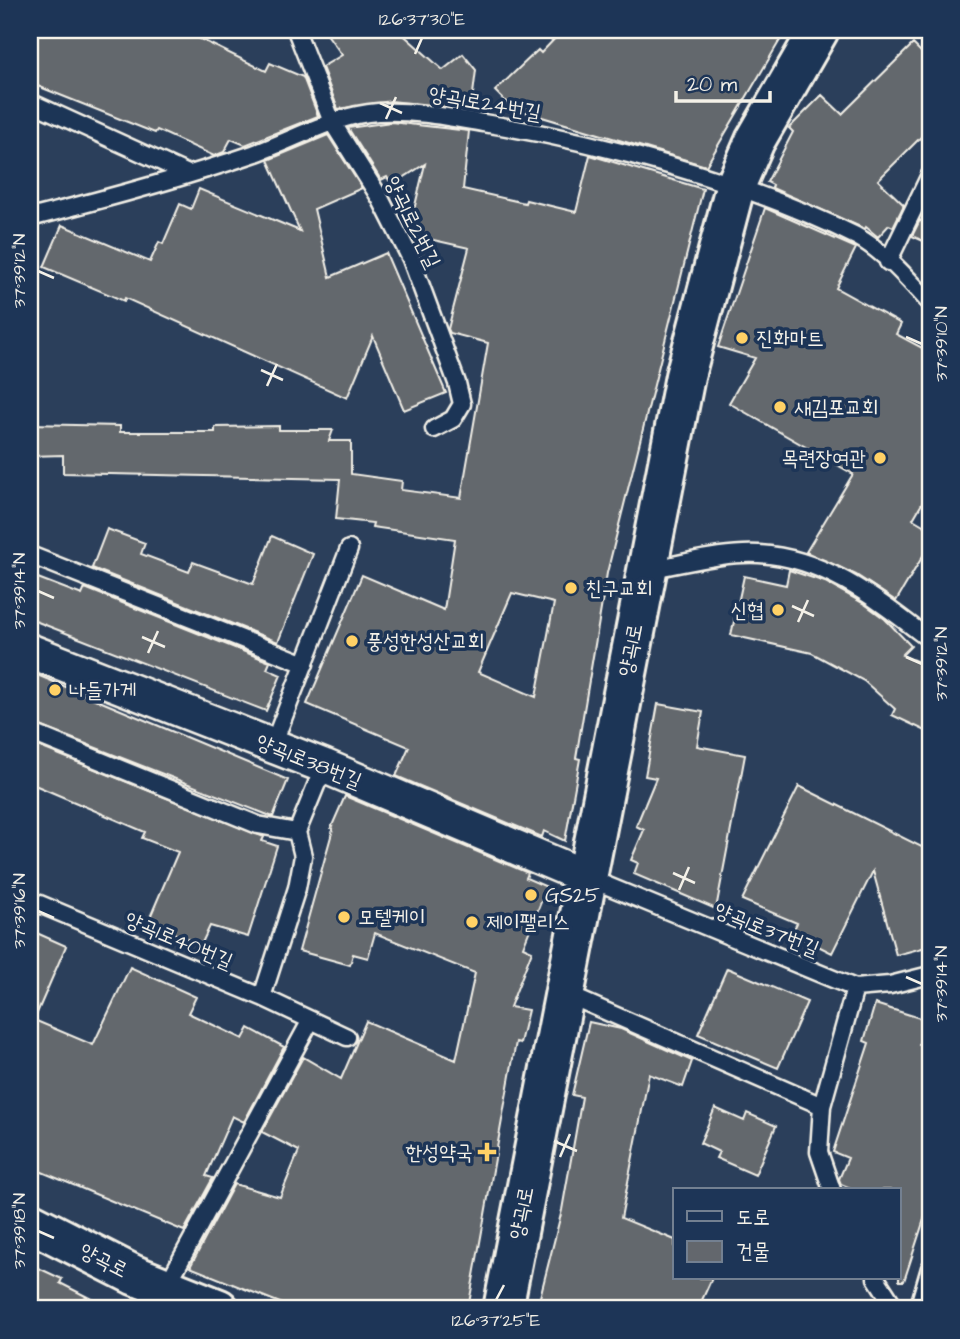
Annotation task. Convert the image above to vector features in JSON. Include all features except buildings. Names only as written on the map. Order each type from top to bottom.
[{"type":"street","name":"양곡1로","points":[[503,1309],[645,570],[685,376],[735,187],[755,141],[819,30]]},
{"type":"street","name":"양곡1로38번길","points":[[30,651],[324,766],[586,877]]},
{"type":"street","name":"양곡로","points":[[30,1222],[189,1301]]},
{"type":"lane","name":"양곡1로2번길","points":[[296,30],[332,122],[380,198],[411,258],[457,383],[462,404],[453,419],[434,429]]},
{"type":"lane","points":[[30,102],[188,174]]},
{"type":"lane","name":"양곡1로24번길","points":[[30,218],[254,154],[332,122],[376,112],[420,113],[529,130],[651,161],[735,187]]},
{"type":"lane","points":[[888,262],[930,175]]},
{"type":"lane","points":[[735,187],[858,237],[930,303]]},
{"type":"lane","points":[[272,747],[349,549]]},
{"type":"lane","points":[[645,570],[717,557],[757,554],[790,558],[828,570],[881,603],[930,640]]},
{"type":"lane","points":[[30,555],[305,664]]},
{"type":"lane","points":[[30,732],[258,825],[297,832]]},
{"type":"lane","points":[[262,997],[297,888],[303,856],[297,832],[324,766]]},
{"type":"lane","name":"양곡1로37번길","points":[[586,877],[855,988],[890,985],[930,975]]},
{"type":"lane","name":"양곡1로40번길","points":[[30,900],[262,997],[347,1037]]},
{"type":"lane","points":[[831,1188],[819,1152],[822,1106],[855,988]]},
{"type":"lane","points":[[564,993],[822,1106]]},
{"type":"lane","points":[[189,1301],[311,1020]]},
{"type":"lane","points":[[918,1309],[930,1268]]},
{"type":"lane","points":[[877,1280],[896,1309]]},
{"type":"place","name":"진화마트","points":[[742,338]]},
{"type":"place","name":"새김포교회","points":[[780,407]]},
{"type":"place","name":"목련장여관","points":[[880,458]]},
{"type":"place","name":"친구교회","points":[[571,588]]},
{"type":"place","name":"신협","points":[[778,610]]},
{"type":"place","name":"풍성한성산교회","points":[[352,641]]},
{"type":"place","name":"나들가게","points":[[55,690]]},
{"type":"place","name":"GS25","points":[[531,895]]},
{"type":"place","name":"모텔케이","points":[[344,917]]},
{"type":"place","name":"제이팰리스","points":[[472,922]]},
{"type":"place","name":"한성약국","points":[[487,1152]]}]
